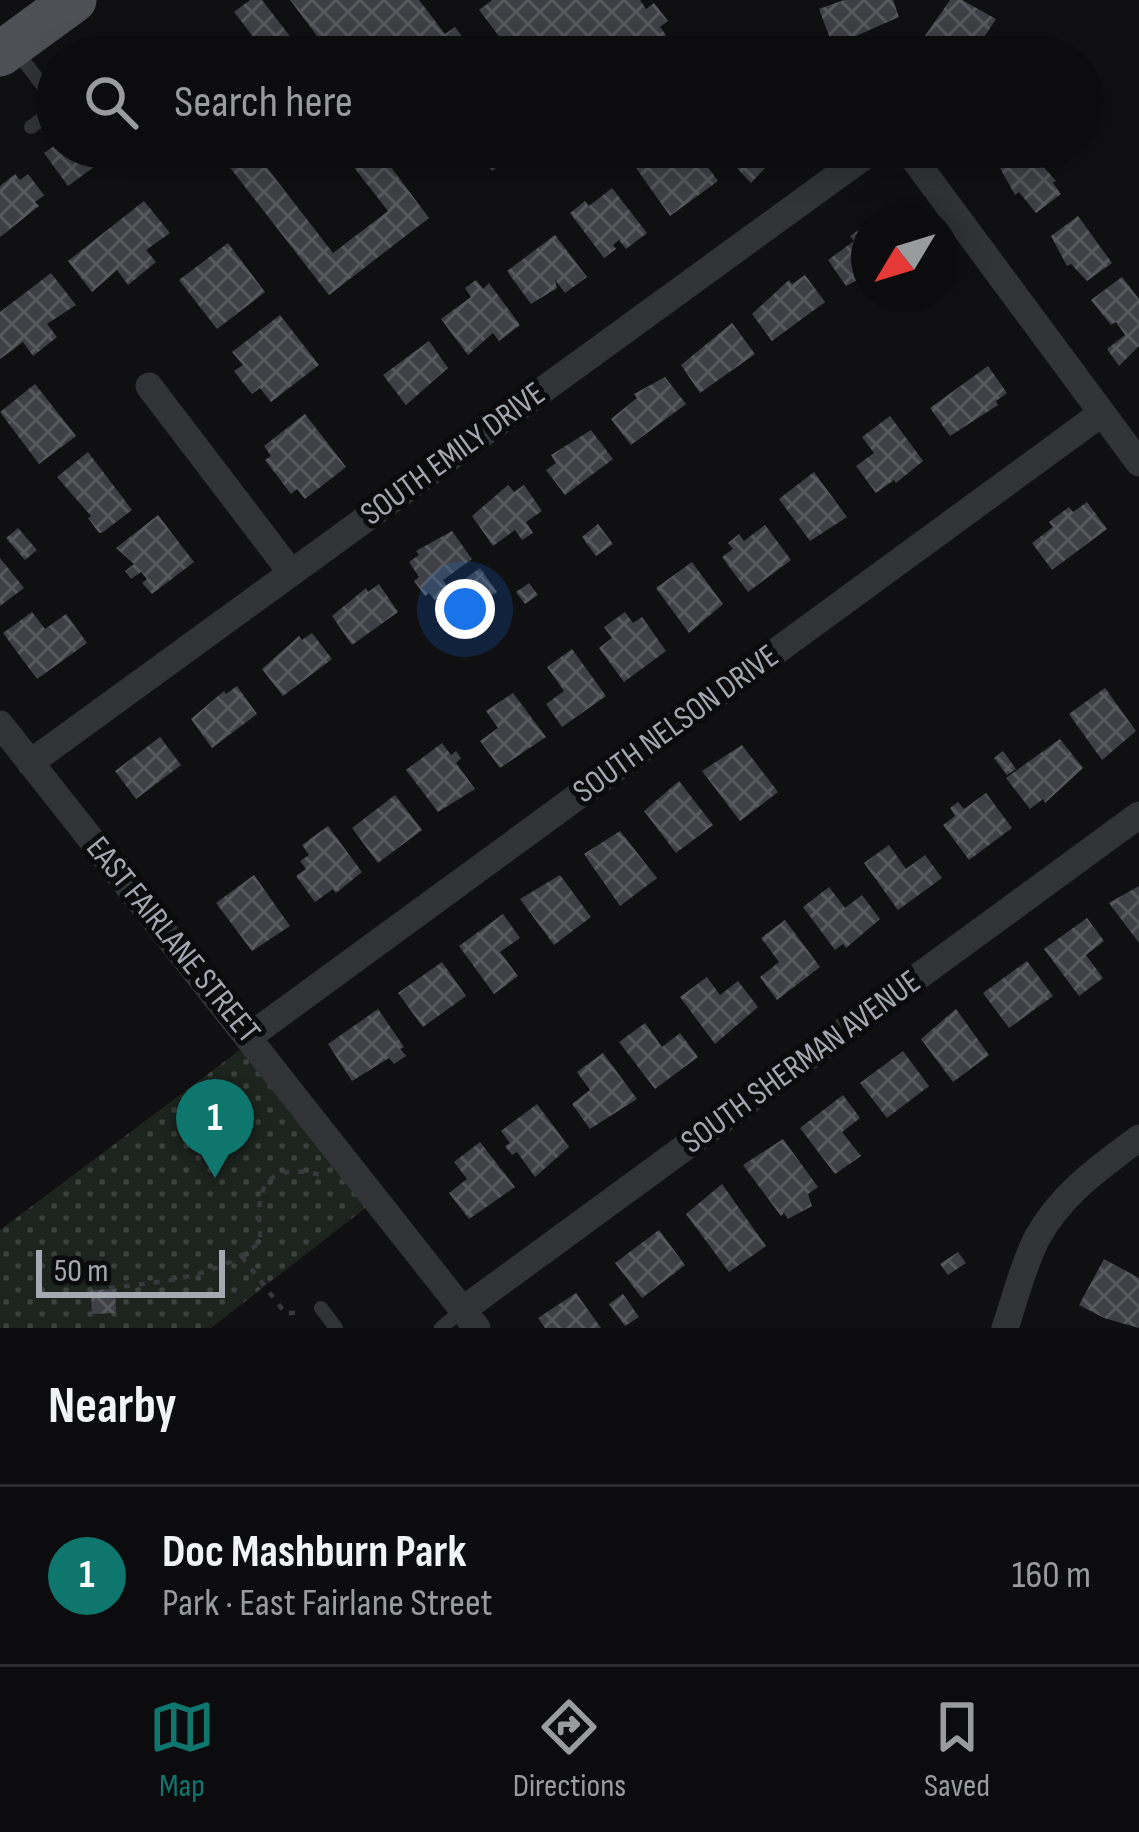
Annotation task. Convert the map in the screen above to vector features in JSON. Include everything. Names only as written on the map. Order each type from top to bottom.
[{"type":"main road","points":[[6,50],[74,0]]},
{"type":"street","name":"SOUTH EMILY DRIVE","points":[[30,763],[848,168]]},
{"type":"street","points":[[921,168],[1139,463]]},
{"type":"street","points":[[149,386],[290,571]]},
{"type":"street","name":"SOUTH NELSON DRIVE","points":[[250,1036],[1102,413]]},
{"type":"street","name":"EAST FAIRLANE STREET","points":[[0,724],[470,1319]]},
{"type":"street","name":"SOUTH SHERMAN AVENUE","points":[[470,1319],[1139,815]]},
{"type":"street","points":[[1005,1328],[1036,1240],[1059,1205],[1088,1176],[1139,1138]]},
{"type":"lane","points":[[6,50],[36,83]]},
{"type":"lane","points":[[31,127],[36,123]]},
{"type":"lane","points":[[320,1308],[336,1328]]},
{"type":"lane","points":[[440,1328],[470,1319]]},
{"type":"path","points":[[109,1288],[225,1267],[259,1243],[260,1202],[269,1180],[298,1168],[319,1177],[344,1157]]},
{"type":"path","points":[[242,1257],[286,1314],[320,1308]]},
{"type":"shaded area","points":[[253,1040],[377,1199],[211,1328],[0,1328],[0,1230]]},
{"type":"building","points":[[250,0],[262,0],[290,36],[253,36],[234,12]]},
{"type":"building","points":[[290,0],[419,0],[445,34],[455,27],[462,36],[317,36]]},
{"type":"building","points":[[492,0],[640,0],[646,9],[654,3],[668,21],[660,27],[665,36],[499,36],[479,10]]},
{"type":"building","points":[[844,0],[893,0],[899,17],[856,36],[829,36],[819,9]]},
{"type":"building","points":[[950,0],[962,0],[996,19],[985,36],[925,36]]},
{"type":"building","points":[[55,168],[92,168],[68,186]]},
{"type":"building","points":[[230,168],[267,168],[333,253],[388,211],[354,168],[392,168],[429,218],[329,295]]},
{"type":"building","points":[[636,168],[708,168],[718,181],[670,216]]},
{"type":"building","points":[[737,168],[765,168],[751,183]]},
{"type":"building","points":[[1000,168],[1045,168],[1061,194],[1036,213],[1019,192],[1015,195]]},
{"type":"building","points":[[15,174],[20,180],[28,174],[44,195],[35,202],[39,206],[0,237],[0,186]]},
{"type":"building","points":[[612,188],[647,233],[626,249],[619,240],[604,258],[570,213],[585,201],[589,206]]},
{"type":"building","points":[[144,201],[170,233],[146,250],[156,262],[128,285],[117,270],[92,292],[68,261]]},
{"type":"building","points":[[1078,216],[1112,263],[1087,281],[1071,264],[1067,266],[1051,236]]},
{"type":"building","points":[[555,235],[587,277],[565,293],[555,280],[557,288],[531,304],[507,271]]},
{"type":"building","points":[[228,243],[265,292],[217,329],[179,280]]},
{"type":"building","points":[[851,243],[851,283],[846,286],[828,260]]},
{"type":"building","points":[[51,273],[76,305],[47,324],[57,337],[33,356],[23,342],[0,359],[0,312]]},
{"type":"building","points":[[805,275],[825,302],[772,341],[752,314],[789,280],[792,284]]},
{"type":"building","points":[[1122,277],[1139,299],[1139,346],[1119,366],[1107,349],[1125,335],[1091,300]]},
{"type":"building","points":[[476,280],[483,289],[489,283],[520,325],[499,341],[493,333],[468,355],[441,319],[471,297],[465,288]]},
{"type":"building","points":[[280,315],[319,365],[271,402],[260,388],[252,394],[243,383],[234,371],[243,365],[232,352]]},
{"type":"building","points":[[732,323],[755,354],[700,393],[681,365]]},
{"type":"building","points":[[429,341],[448,368],[406,405],[383,375]]},
{"type":"building","points":[[988,366],[1007,393],[996,401],[998,405],[950,436],[930,408]]},
{"type":"building","points":[[665,377],[686,404],[631,445],[611,419],[637,398],[634,394]]},
{"type":"building","points":[[35,384],[76,436],[39,464],[0,412]]},
{"type":"building","points":[[305,414],[346,467],[305,499],[297,489],[291,494],[265,460],[271,456],[264,446]]},
{"type":"building","points":[[890,416],[923,461],[876,493],[856,466],[874,453],[862,437]]},
{"type":"building","points":[[591,430],[613,459],[565,495],[546,470],[556,463],[551,455]]},
{"type":"building","points":[[88,452],[132,510],[99,533],[91,516],[57,477]]},
{"type":"building","points":[[814,472],[847,517],[810,541],[779,499]]},
{"type":"building","points":[[508,485],[514,492],[524,485],[542,511],[526,522],[533,533],[522,540],[515,530],[493,546],[472,516]]},
{"type":"building","points":[[1087,502],[1107,529],[1052,570],[1032,543],[1069,507],[1073,512]]},
{"type":"building","points":[[158,515],[194,562],[152,594],[142,583],[147,579],[141,572],[131,579],[125,571],[134,564],[116,548]]},
{"type":"building","points":[[598,524],[613,544],[596,556],[582,537]]},
{"type":"building","points":[[765,525],[791,560],[748,592],[722,557],[733,549],[728,543],[739,534],[744,541]]},
{"type":"building","points":[[18,528],[37,550],[25,560],[6,538]]},
{"type":"building","points":[[452,531],[472,559],[443,580],[452,593],[437,603],[414,581],[419,577],[409,562],[419,555],[416,551]]},
{"type":"building","points":[[0,558],[24,588],[0,606]]},
{"type":"building","points":[[692,562],[723,604],[689,633],[656,588]]},
{"type":"building","points":[[480,568],[497,592],[472,610],[455,586]]},
{"type":"building","points":[[529,583],[538,595],[525,604],[516,592]]},
{"type":"building","points":[[379,584],[398,612],[352,645],[332,616],[366,588],[368,592]]},
{"type":"building","points":[[32,612],[45,629],[66,614],[87,643],[37,679],[3,633]]},
{"type":"building","points":[[625,612],[633,623],[642,617],[666,651],[624,682],[599,648],[612,638],[604,627]]},
{"type":"building","points":[[312,633],[332,659],[283,696],[262,669],[299,636],[302,640]]},
{"type":"building","points":[[572,649],[606,696],[562,727],[546,704],[564,691],[547,667]]},
{"type":"building","points":[[237,686],[257,714],[212,748],[191,719]]},
{"type":"building","points":[[1105,688],[1136,731],[1102,760],[1069,714]]},
{"type":"building","points":[[513,693],[546,737],[500,768],[480,741],[498,728],[486,711]]},
{"type":"building","points":[[160,737],[181,765],[136,799],[115,771]]},
{"type":"building","points":[[1060,739],[1083,768],[1045,803],[1043,799],[1030,809],[1006,778]]},
{"type":"building","points":[[442,743],[451,755],[456,751],[461,758],[456,763],[475,789],[438,812],[406,770]]},
{"type":"building","points":[[742,745],[778,792],[740,821],[702,771]]},
{"type":"building","points":[[1003,751],[1016,769],[1007,775],[994,758]]},
{"type":"building","points":[[679,781],[713,825],[676,853],[644,811]]},
{"type":"building","points":[[986,793],[1012,828],[969,860],[943,825],[955,816],[950,808],[958,802],[964,809]]},
{"type":"building","points":[[395,795],[422,830],[378,863],[352,828]]},
{"type":"building","points":[[328,826],[362,872],[336,893],[333,889],[315,902],[296,876],[306,869],[300,861],[309,855],[302,845]]},
{"type":"building","points":[[620,831],[657,878],[620,906],[584,854]]},
{"type":"building","points":[[889,845],[906,869],[925,855],[942,878],[898,910],[864,863]]},
{"type":"building","points":[[254,875],[290,926],[252,951],[216,903]]},
{"type":"building","points":[[560,875],[591,917],[554,945],[520,899]]},
{"type":"building","points":[[1139,886],[1139,943],[1109,903]]},
{"type":"building","points":[[829,887],[845,908],[862,895],[880,919],[846,948],[843,944],[835,950],[803,907]]},
{"type":"building","points":[[503,914],[520,938],[500,952],[518,976],[494,994],[459,946]]},
{"type":"building","points":[[1087,918],[1104,941],[1086,955],[1103,978],[1079,996],[1044,949]]},
{"type":"building","points":[[785,920],[820,967],[777,1000],[760,977],[779,962],[761,938]]},
{"type":"building","points":[[1027,961],[1053,996],[1009,1028],[983,993]]},
{"type":"building","points":[[442,962],[466,996],[423,1027],[398,993]]},
{"type":"building","points":[[707,977],[720,995],[738,981],[758,1007],[715,1044],[680,997]]},
{"type":"building","points":[[378,1009],[406,1056],[394,1064],[389,1058],[352,1081],[328,1044]]},
{"type":"building","points":[[956,1009],[989,1055],[953,1082],[921,1039]]},
{"type":"building","points":[[645,1023],[662,1047],[680,1033],[698,1057],[655,1089],[619,1042]]},
{"type":"building","points":[[903,1051],[929,1086],[887,1118],[860,1083]]},
{"type":"building","points":[[603,1053],[637,1099],[590,1129],[572,1104],[590,1090],[577,1072]]},
{"type":"building","points":[[843,1095],[860,1118],[842,1132],[861,1156],[835,1174],[800,1128]]},
{"type":"building","points":[[537,1104],[569,1147],[535,1177],[517,1152],[512,1155],[505,1146],[510,1143],[501,1131]]},
{"type":"building","points":[[783,1139],[818,1187],[808,1194],[812,1206],[788,1219],[743,1165]]},
{"type":"building","points":[[480,1142],[515,1187],[469,1219],[449,1193],[467,1179],[454,1162]]},
{"type":"building","points":[[722,1184],[766,1246],[729,1272],[686,1214]]},
{"type":"building","points":[[659,1230],[685,1265],[642,1298],[615,1263]]},
{"type":"building","points":[[958,1252],[966,1263],[948,1275],[940,1264]]},
{"type":"building","points":[[1104,1259],[1139,1278],[1139,1328],[1079,1305]]},
{"type":"building","points":[[115,1289],[116,1313],[92,1314],[91,1290]]},
{"type":"building","points":[[576,1293],[601,1328],[545,1328],[538,1318]]},
{"type":"building","points":[[623,1294],[639,1317],[625,1326],[609,1304]]},
{"type":"place","name":"Doc Mashburn Park","points":[[215,1178]]}]
